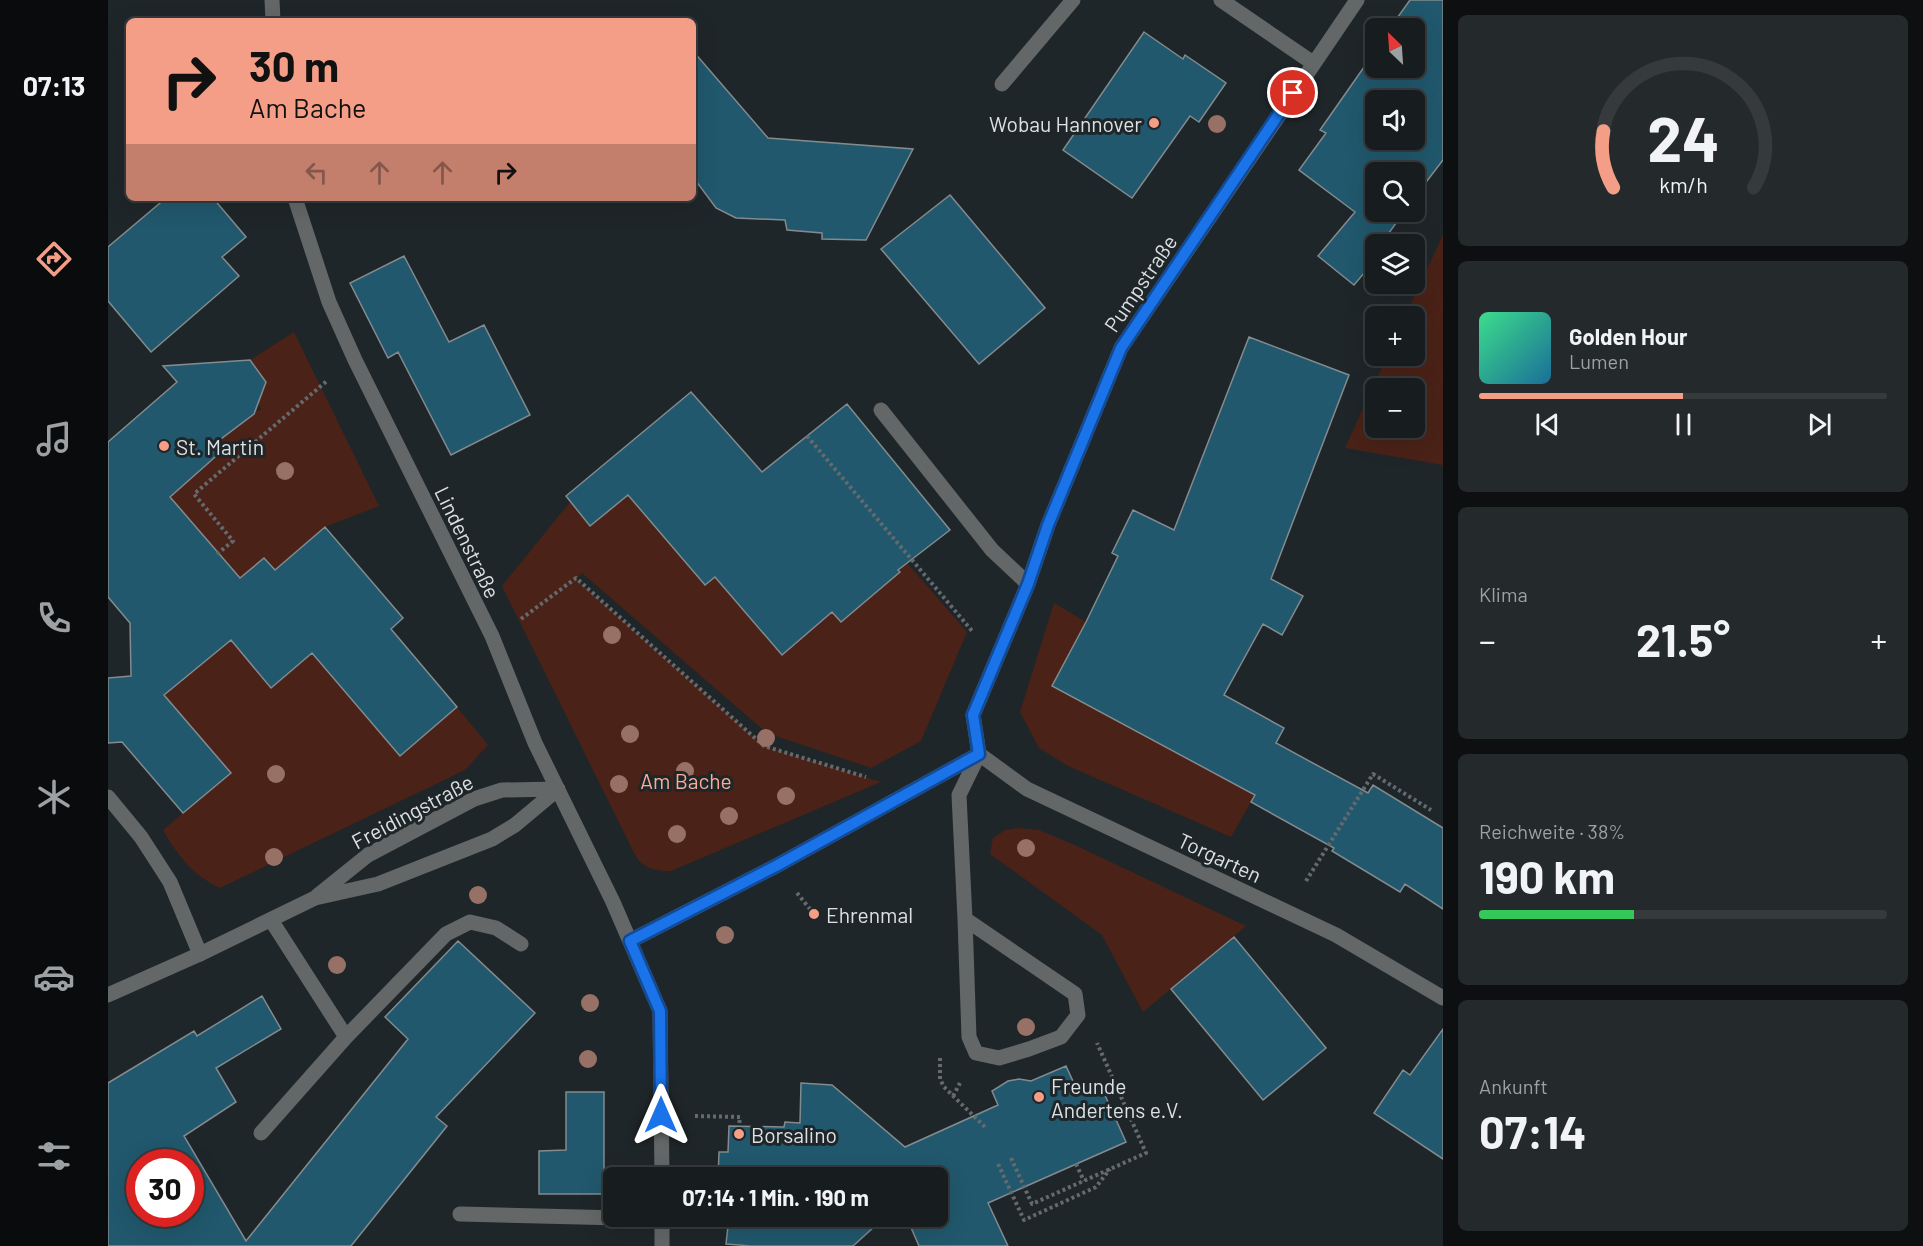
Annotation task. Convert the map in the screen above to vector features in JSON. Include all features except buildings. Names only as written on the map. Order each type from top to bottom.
[{"type":"street","points":[[272,0],[273,18]]},
{"type":"street","points":[[1002,84],[1073,0]]},
{"type":"street","points":[[1221,0],[1313,63]]},
{"type":"street","name":"Pumpstraße","points":[[979,754],[973,715],[1028,584],[1048,525],[1121,348],[1357,0]]},
{"type":"street","name":"Lindenstraße","points":[[296,201],[329,302],[355,360],[492,636],[535,743],[613,902],[660,1011],[662,1167]]},
{"type":"street","points":[[881,410],[992,550],[1028,584]]},
{"type":"street","points":[[630,941],[776,866],[979,754]]},
{"type":"street","points":[[965,919],[1075,994],[1077,1015],[1061,1037],[999,1058],[976,1053],[969,1037],[959,795],[979,754]]},
{"type":"street","name":"Torgarten","points":[[979,754],[1027,789],[1336,935],[1443,998]]},
{"type":"street","name":"Freidingstraße","points":[[108,995],[200,954],[315,898],[368,855],[474,798],[502,790],[558,789]]},
{"type":"street","name":"Freidingstraße","points":[[315,898],[378,884],[492,839],[515,825],[558,789]]},
{"type":"street","points":[[108,797],[141,837],[170,882],[200,954]]},
{"type":"street","points":[[271,920],[346,1037]]},
{"type":"street","points":[[261,1133],[346,1037],[446,934],[470,922],[496,928],[520,944]]},
{"type":"street","points":[[460,1214],[603,1217]]},
{"type":"street","points":[[662,1227],[662,1246]]},
{"type":"path","points":[[217,554],[232,541],[194,494],[355,360]]},
{"type":"path","points":[[807,436],[996,660]]},
{"type":"path","points":[[492,636],[520,620],[576,578],[764,746],[881,782],[892,802]]},
{"type":"path","points":[[1306,881],[1373,774],[1431,810]]},
{"type":"path","points":[[801,898],[814,914]]},
{"type":"path","points":[[1011,1158],[1032,1204],[1146,1153],[1098,1045],[1077,1015]]},
{"type":"path","points":[[940,1079],[944,1087],[987,1129]]},
{"type":"path","points":[[711,1116],[740,1117],[739,1126]]},
{"type":"path","points":[[998,1164],[1024,1220],[1096,1187],[1110,1168]]},
{"type":"path","points":[[1076,1164],[1084,1181]]},
{"type":"green space","points":[[1443,235],[1443,465],[1345,448],[1365,404],[1365,438],[1425,438],[1425,378],[1377,378],[1382,366],[1425,366],[1425,306],[1410,306],[1415,294],[1425,294],[1425,273]]},
{"type":"green space","points":[[294,332],[379,506],[325,527],[275,570],[264,558],[227,589],[168,498],[223,451],[214,439],[232,424],[236,428],[240,426],[236,421],[254,406],[258,411],[261,409],[258,403],[266,382],[250,360]]},
{"type":"green space","name":"Am Bache","points":[[644,481],[650,520],[704,585],[715,577],[781,655],[832,612],[841,621],[900,572],[868,534],[876,527],[967,632],[921,741],[871,768],[767,733],[582,573],[576,579],[764,746],[881,782],[671,871],[650,868],[635,855],[502,586],[570,502],[590,526]]},
{"type":"green space","points":[[1054,603],[1086,622],[1052,686],[1255,795],[1231,837],[1068,766],[1039,748],[1020,712]]},
{"type":"green space","points":[[231,640],[271,687],[312,653],[400,755],[457,707],[488,745],[465,770],[220,888],[201,877],[187,864],[163,830],[230,773],[164,695]]},
{"type":"green space","points":[[1018,828],[1039,830],[1077,846],[1246,926],[1143,1012],[1102,935],[990,854],[993,838],[1005,830]]},
{"type":"place","name":"Wobau Hannover","points":[[1154,123]]},
{"type":"place","name":"St. Martin","points":[[164,446]]},
{"type":"place","name":"Ehrenmal","points":[[814,914]]},
{"type":"place","name":"Freunde Andertens e.V.","points":[[1039,1097]]},
{"type":"place","name":"Borsalino","points":[[739,1134]]},
{"type":"route","points":[[661,1115],[660,1011],[630,941],[776,866],[979,754],[973,715],[1028,584],[1048,525],[1121,348],[1293,93]]}]
